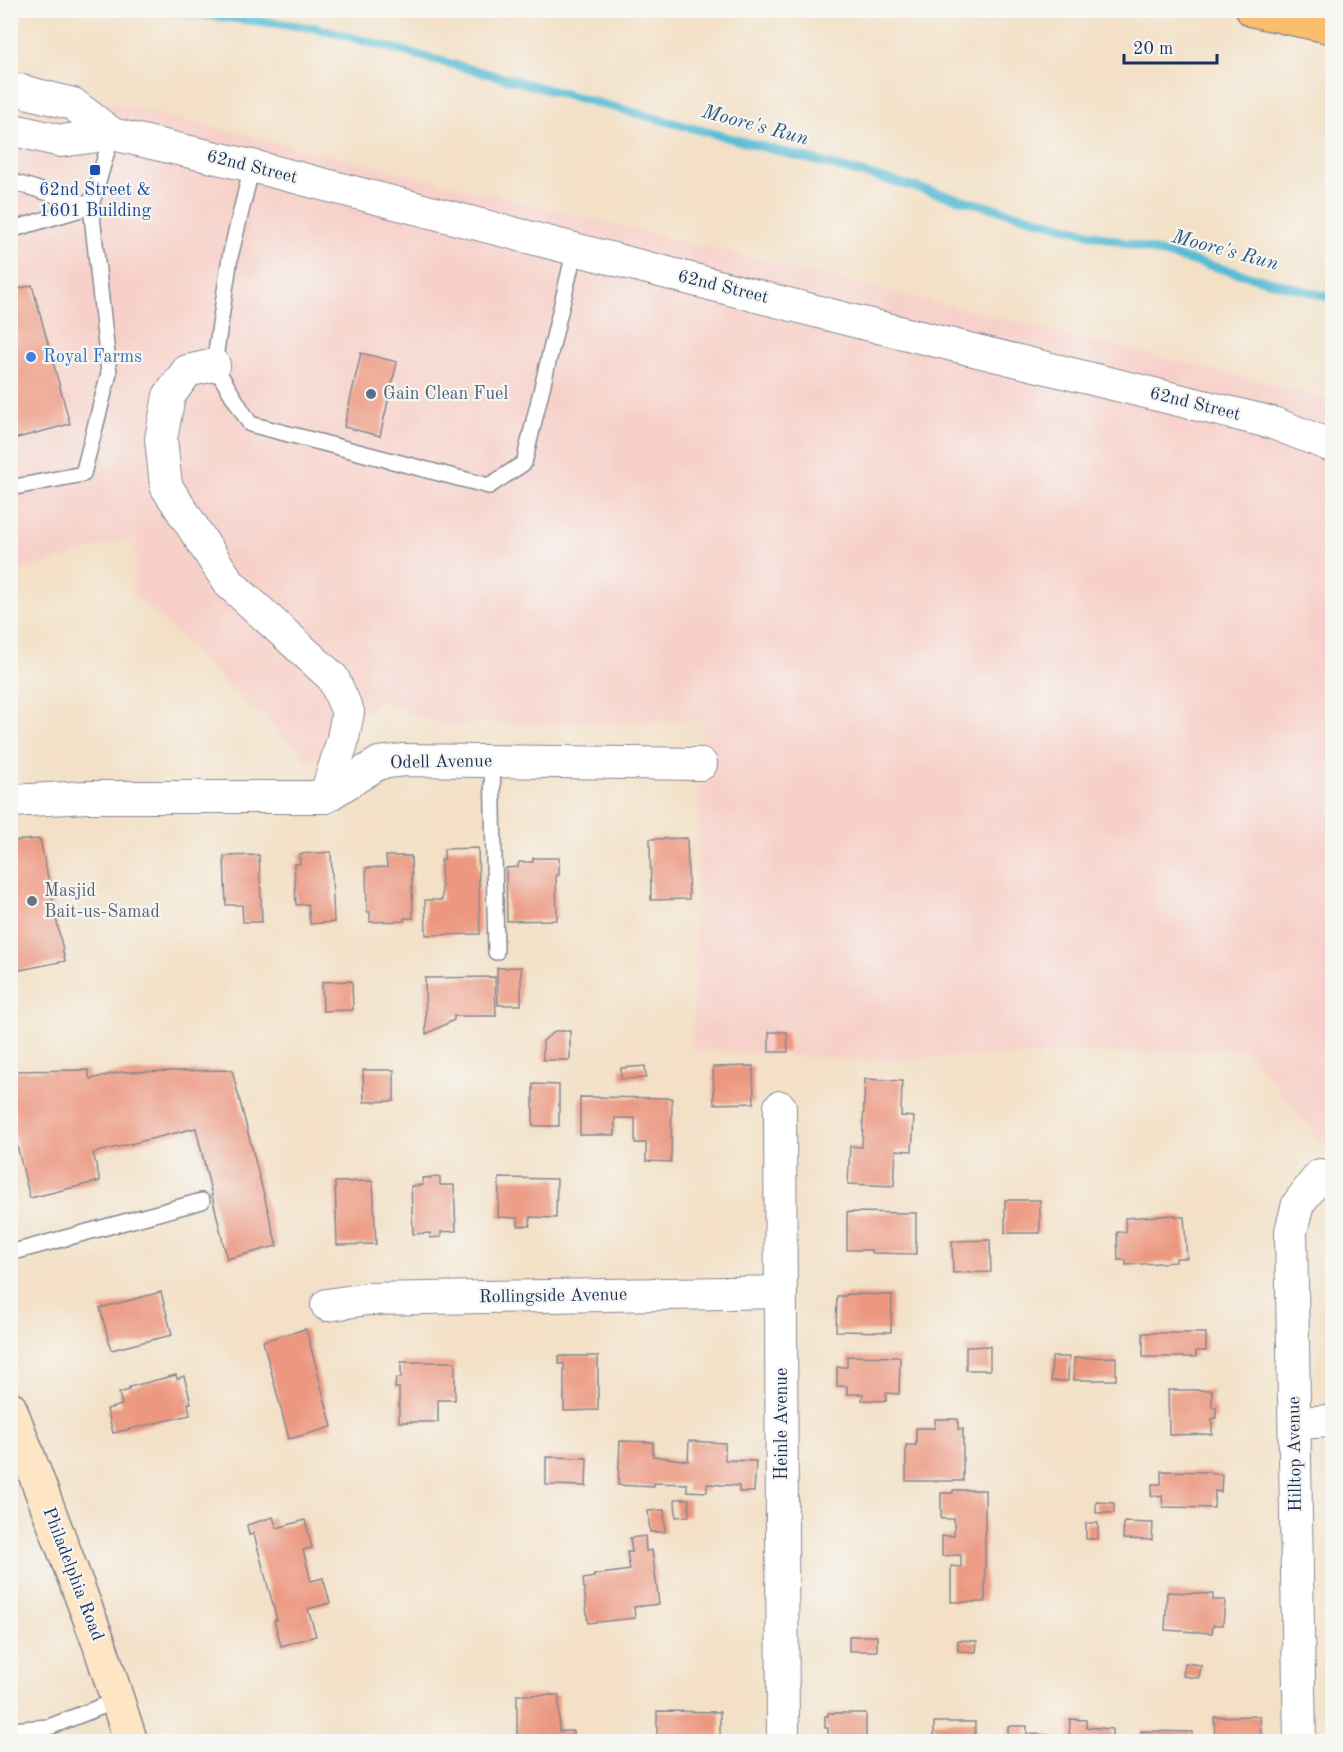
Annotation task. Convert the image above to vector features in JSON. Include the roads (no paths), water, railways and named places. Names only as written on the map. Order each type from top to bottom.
[{"type":"highway","points":[[1252,10],[1332,27]]},
{"type":"main road","name":"Philadelphia Road","points":[[10,1408],[118,1700],[131,1742]]},
{"type":"street","name":"62nd Street","points":[[10,88],[73,104],[112,134]]},
{"type":"street","name":"62nd Street","points":[[10,129],[62,141],[112,134],[252,166],[862,323],[1273,423],[1332,446]]},
{"type":"street","points":[[10,801],[87,797],[326,797],[342,743],[348,712],[333,678],[229,582],[166,486],[161,439],[169,396],[187,371],[214,365]]},
{"type":"street","name":"Odell Avenue","points":[[326,797],[379,763],[404,760],[701,764]]},
{"type":"street","name":"Heinle Avenue","points":[[780,1107],[783,1742]]},
{"type":"street","name":"Hilltop Avenue","points":[[1300,1742],[1291,1231],[1298,1204],[1320,1175]]},
{"type":"street","name":"Rollingside Avenue","points":[[327,1305],[367,1299],[781,1292]]},
{"type":"street","points":[[1295,1423],[1332,1421]]},
{"type":"lane","points":[[10,488],[83,474],[109,373],[92,206],[112,134]]},
{"type":"lane","points":[[252,166],[230,257],[214,365],[250,424],[489,486],[524,463],[575,249]]},
{"type":"lane","points":[[10,181],[92,206]]},
{"type":"lane","points":[[10,230],[92,206]]},
{"type":"lane","points":[[492,761],[496,952]]},
{"type":"lane","points":[[10,1253],[202,1201]]},
{"type":"lane","points":[[12,1734],[49,1727],[118,1700]]},
{"type":"waterway","name":"Moore's Run","points":[[164,10],[316,28],[1332,298]]},
{"type":"place","name":"62nd Street & 1601 Building","points":[[95,170]]},
{"type":"place","name":"Royal Farms","points":[[31,357]]},
{"type":"place","name":"Gain Clean Fuel","points":[[371,394]]},
{"type":"place","name":"Masjid Bait-us-Samad","points":[[32,901]]}]
